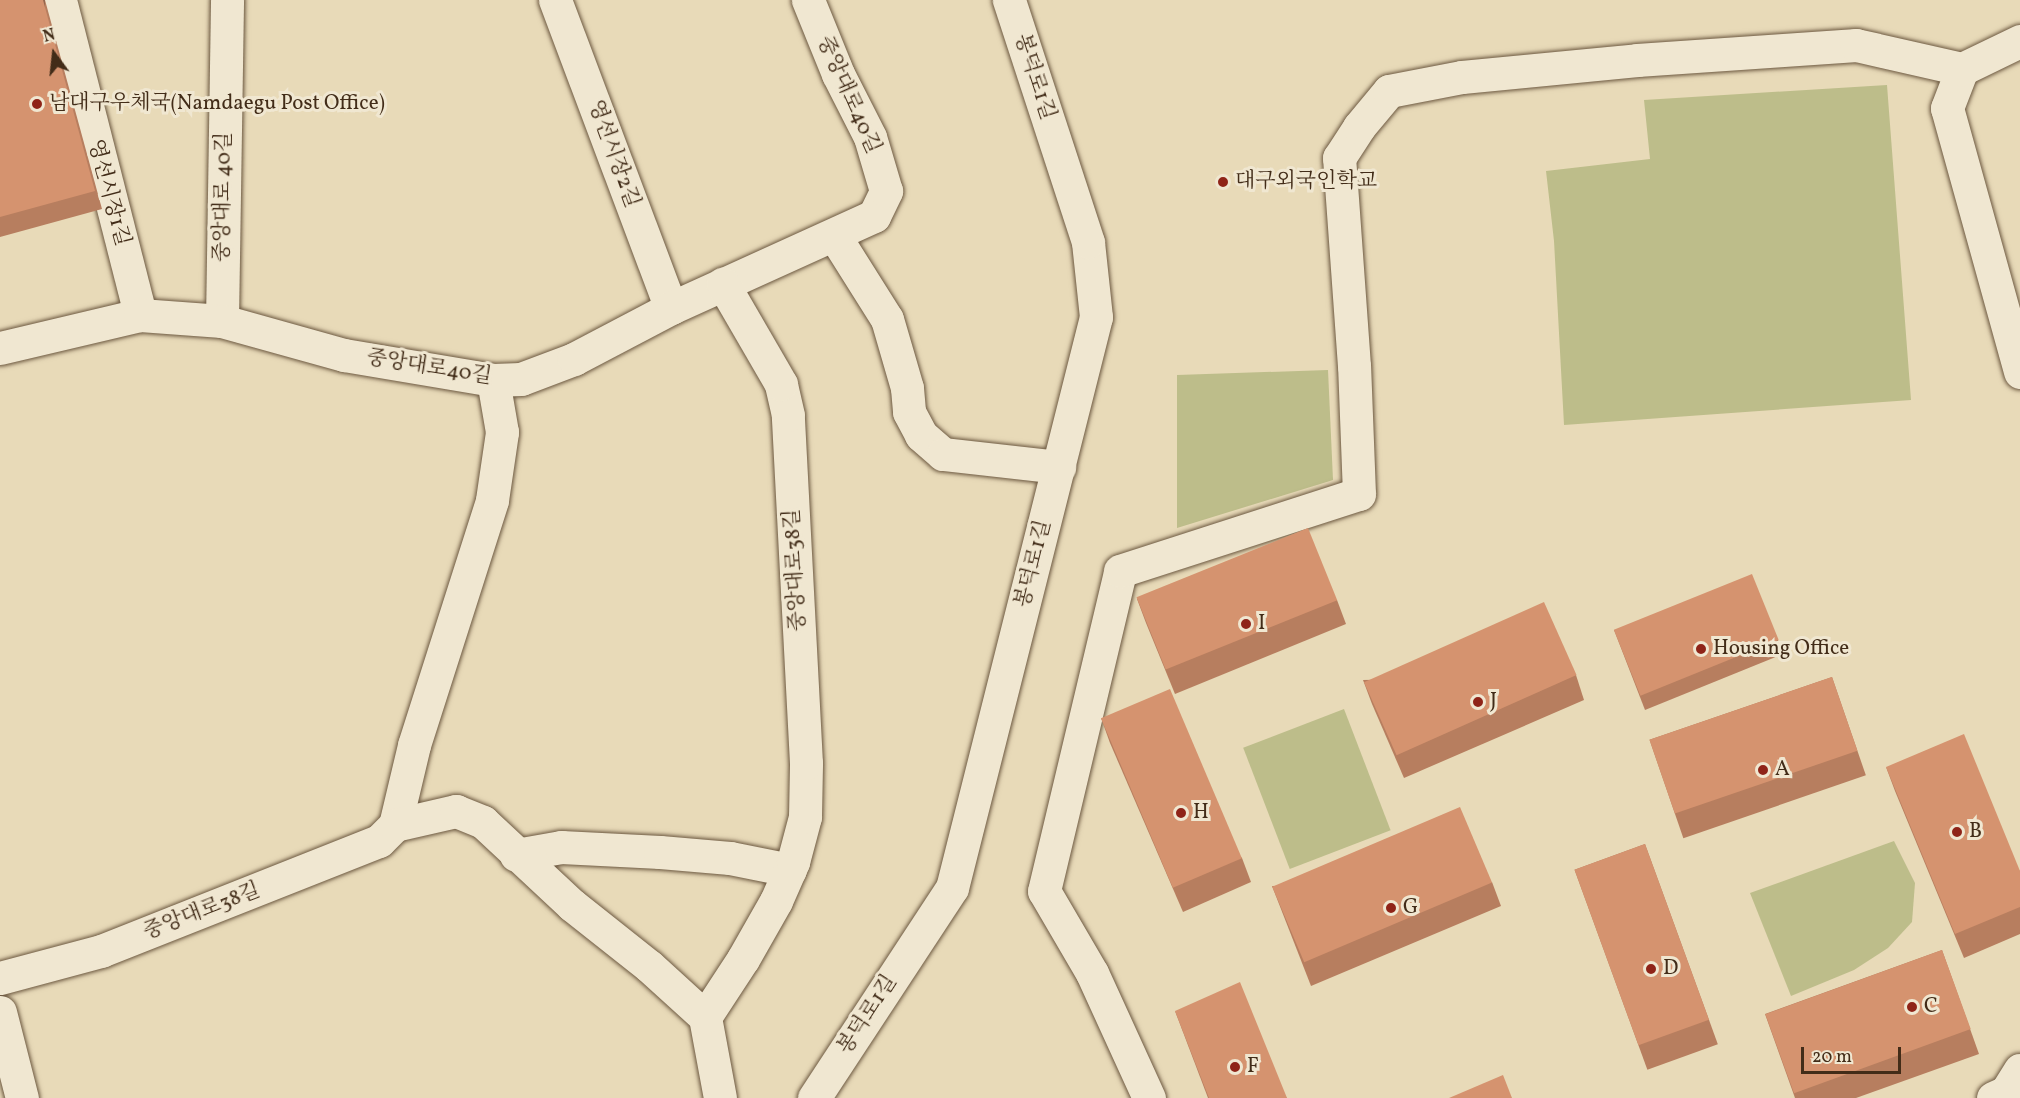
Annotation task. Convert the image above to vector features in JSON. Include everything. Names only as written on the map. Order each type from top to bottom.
[{"type":"street","name":"영선시장1길","points":[[60,0],[140,315]]},
{"type":"street","name":"중앙대로 40길","points":[[222,321],[227,0]]},
{"type":"street","name":"영선시장2길","points":[[555,0],[670,308]]},
{"type":"street","name":"중앙대로40길","points":[[0,348],[140,315],[222,321],[344,355],[493,380],[521,379],[574,359],[670,308],[874,216],[886,191],[870,137],[838,74],[808,0]]},
{"type":"street","name":"봉덕로1길","points":[[814,1098],[952,888],[1096,317],[1088,242],[1009,0]]},
{"type":"street","points":[[1149,1098],[1092,973],[1044,891],[1120,571],[1359,494],[1354,366],[1339,158],[1359,128],[1389,91],[1462,77],[1637,60],[1856,45],[1962,69],[2020,41]]},
{"type":"street","points":[[1962,69],[1947,108],[2020,372]]},
{"type":"street","points":[[834,234],[887,320],[907,388],[909,412],[921,435],[943,454],[1059,467]]},
{"type":"street","name":"중앙대로38길","points":[[0,978],[101,951],[378,841],[394,825],[456,811],[483,822],[572,905],[649,966],[705,1017],[743,959],[790,870],[806,817],[806,763],[788,415],[781,384],[723,284]]},
{"type":"street","points":[[394,825],[424,711],[492,500],[502,432],[493,380]]},
{"type":"street","points":[[516,855],[561,847],[638,851],[730,858],[790,870]]},
{"type":"street","points":[[0,1012],[22,1098]]},
{"type":"street","points":[[705,1017],[720,1098]]},
{"type":"street","points":[[1993,1098],[2006,1092],[2020,1070]]},
{"type":"street","points":[[0,1090],[22,1098]]},
{"type":"green space","points":[[1887,85],[1911,400],[1564,425],[1554,241],[1546,171],[1650,159],[1644,100]]},
{"type":"green space","points":[[1328,370],[1333,480],[1177,528],[1177,375]]},
{"type":"green space","points":[[1344,709],[1391,830],[1290,869],[1243,748]]},
{"type":"green space","points":[[1894,841],[1915,883],[1912,922],[1888,948],[1854,970],[1791,996],[1750,893]]},
{"type":"building","name":"남대구우체국(Namdaegu Post Office)","points":[[0,0],[43,0],[95,191],[0,217]]},
{"type":"building","name":"I","points":[[1308,528],[1337,600],[1166,670],[1136,597]]},
{"type":"building","name":"Housing Office","points":[[1752,574],[1779,640],[1640,696],[1614,630]]},
{"type":"building","name":"J","points":[[1544,602],[1577,675],[1397,755],[1364,682]]},
{"type":"building","name":"A","points":[[1832,677],[1857,751],[1675,814],[1650,740]]},
{"type":"building","name":"H","points":[[1170,689],[1242,858],[1173,888],[1101,718]]},
{"type":"building","name":"B","points":[[1964,734],[2020,871],[2020,907],[1955,934],[1886,767]]},
{"type":"building","name":"G","points":[[1460,807],[1492,882],[1304,962],[1272,887]]},
{"type":"building","name":"D","points":[[1645,844],[1709,1020],[1638,1045],[1575,870]]},
{"type":"building","name":"C","points":[[1942,950],[1971,1029],[1794,1093],[1765,1014]]},
{"type":"building","name":"F","points":[[1240,982],[1287,1098],[1209,1098],[1175,1011]]},
{"type":"building","points":[[1503,1075],[1512,1098],[1449,1098]]},
{"type":"place","name":"남대구우체국(Namdaegu Post Office)","points":[[37,104]]},
{"type":"place","name":"대구외국인학교","points":[[1223,182]]},
{"type":"place","name":"I","points":[[1246,624]]},
{"type":"place","name":"Housing Office","points":[[1701,649]]},
{"type":"place","name":"J","points":[[1478,702]]},
{"type":"place","name":"A","points":[[1763,770]]},
{"type":"place","name":"H","points":[[1181,813]]},
{"type":"place","name":"B","points":[[1957,832]]},
{"type":"place","name":"G","points":[[1391,908]]},
{"type":"place","name":"D","points":[[1651,969]]},
{"type":"place","name":"C","points":[[1912,1007]]},
{"type":"place","name":"F","points":[[1235,1067]]}]
